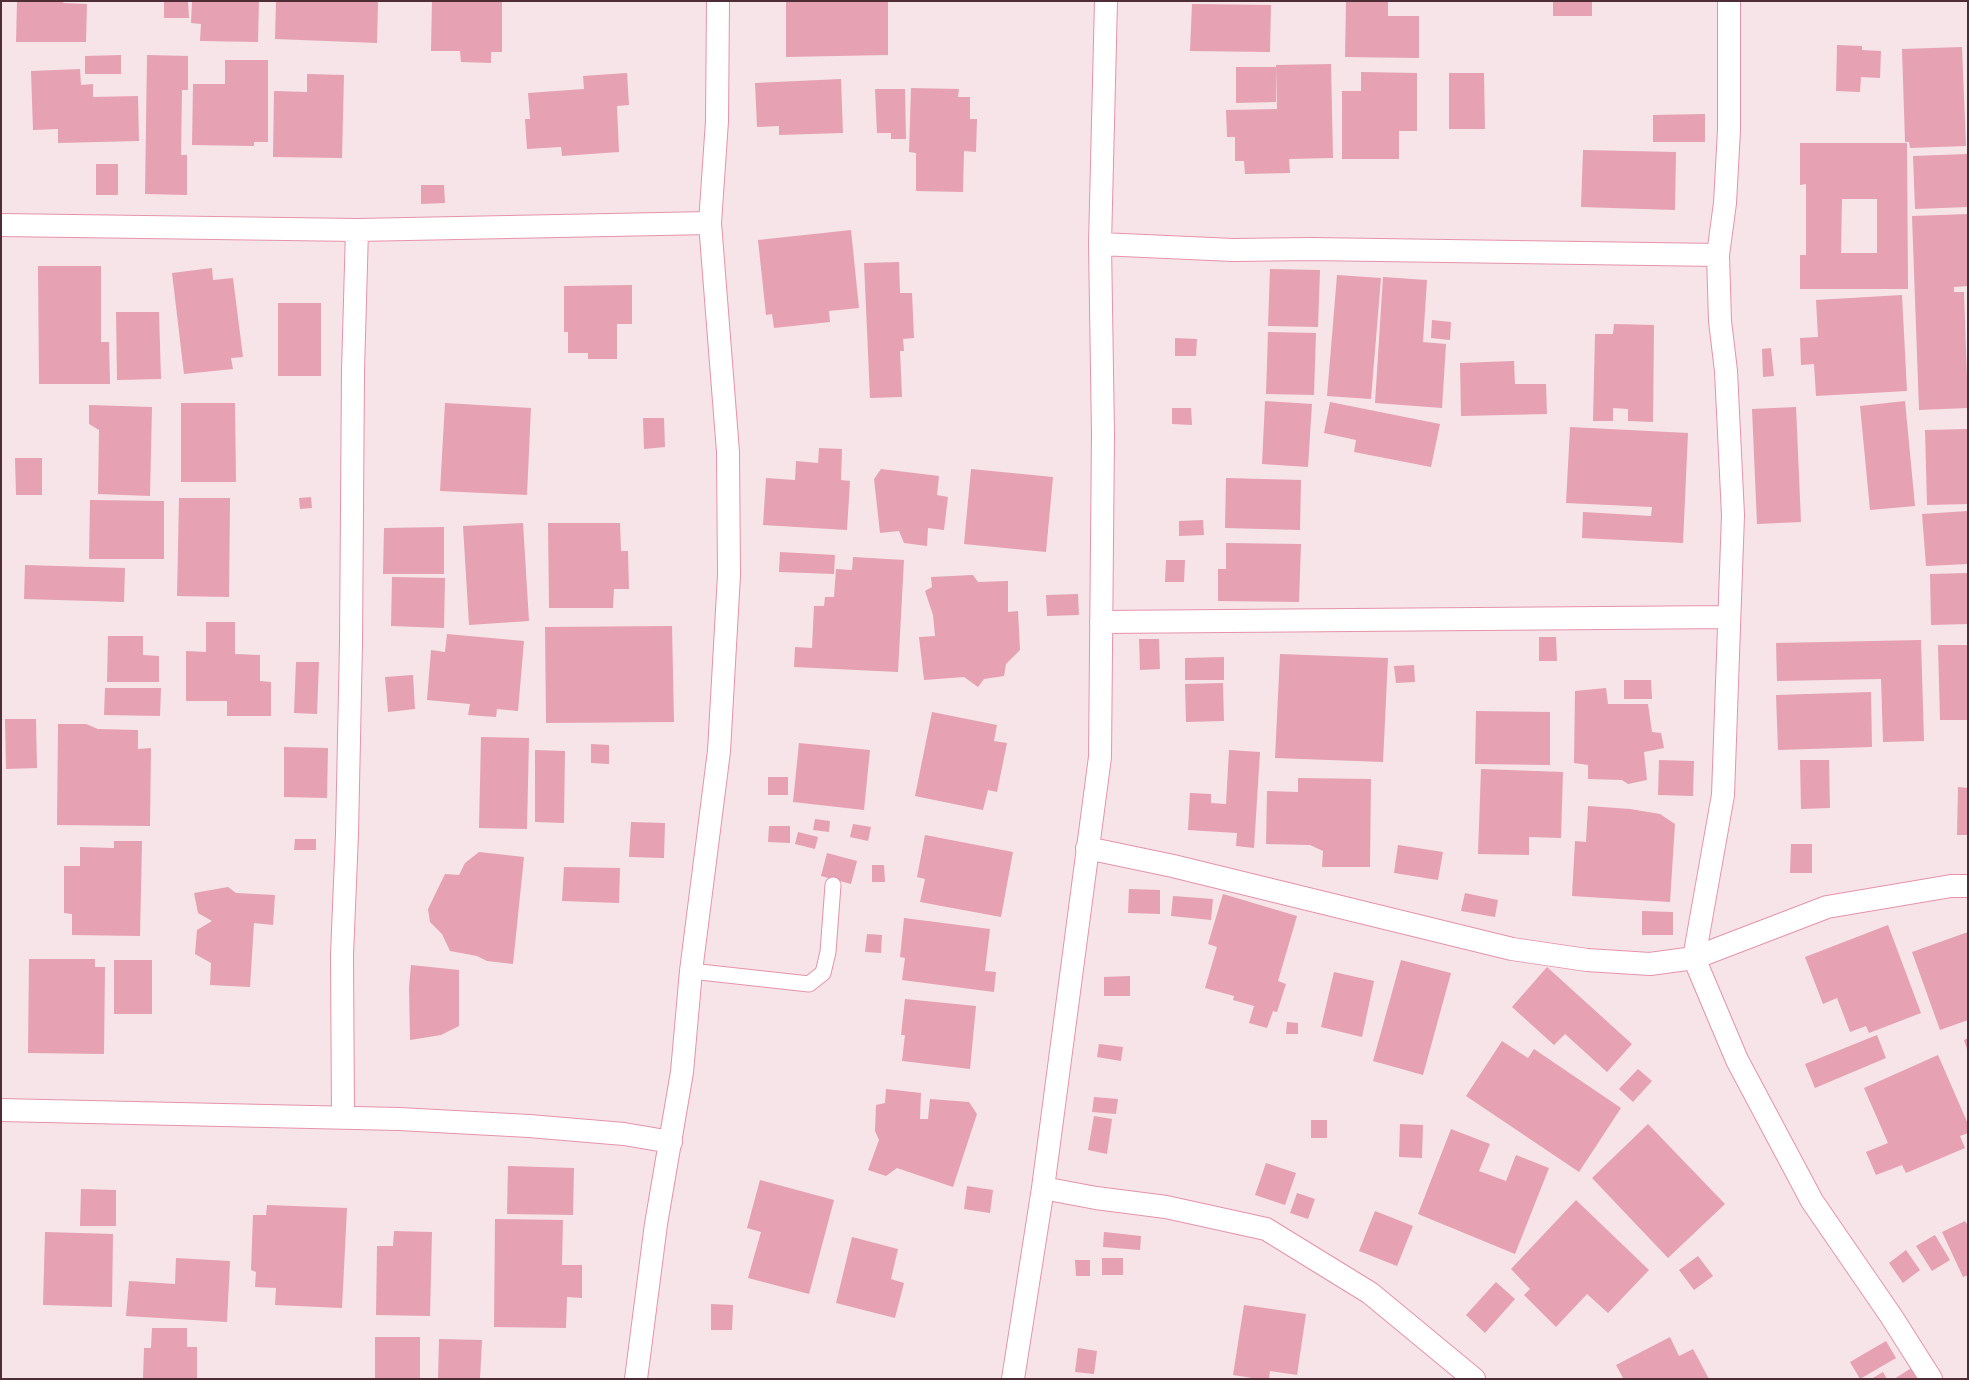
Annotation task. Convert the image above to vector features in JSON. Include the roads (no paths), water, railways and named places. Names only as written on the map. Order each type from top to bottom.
[{"type":"street","points":[[636,1379],[656,1224],[682,1072],[691,971],[719,752],[729,575],[728,452],[710,223],[717,121],[718,1]]},
{"type":"street","points":[[1013,1379],[1043,1188],[1100,757],[1100,622],[1103,434],[1100,244],[1106,1]]},
{"type":"street","points":[[1729,1],[1729,130],[1726,203],[1718,254],[1720,321],[1726,371],[1733,515],[1723,795],[1694,958],[1737,1060],[1812,1201],[1891,1316],[1931,1379]]},
{"type":"street","points":[[1,225],[357,230],[710,223]]},
{"type":"street","points":[[343,1117],[342,955],[347,834],[351,651],[353,363],[357,230]]},
{"type":"street","points":[[1100,244],[1233,250],[1311,249],[1718,254]]},
{"type":"street","points":[[1100,622],[1729,618]]},
{"type":"street","points":[[1087,848],[1173,866],[1512,949],[1587,960],[1642,963],[1694,958],[1827,907],[1951,886],[1968,886]]},
{"type":"street","points":[[1,1110],[343,1117],[529,1126],[624,1134],[670,1142]]},
{"type":"street","points":[[1043,1188],[1096,1198],[1166,1207],[1266,1229],[1370,1293],[1474,1379]]},
{"type":"lane","points":[[691,971],[809,984],[823,973],[828,952],[833,885]]}]
